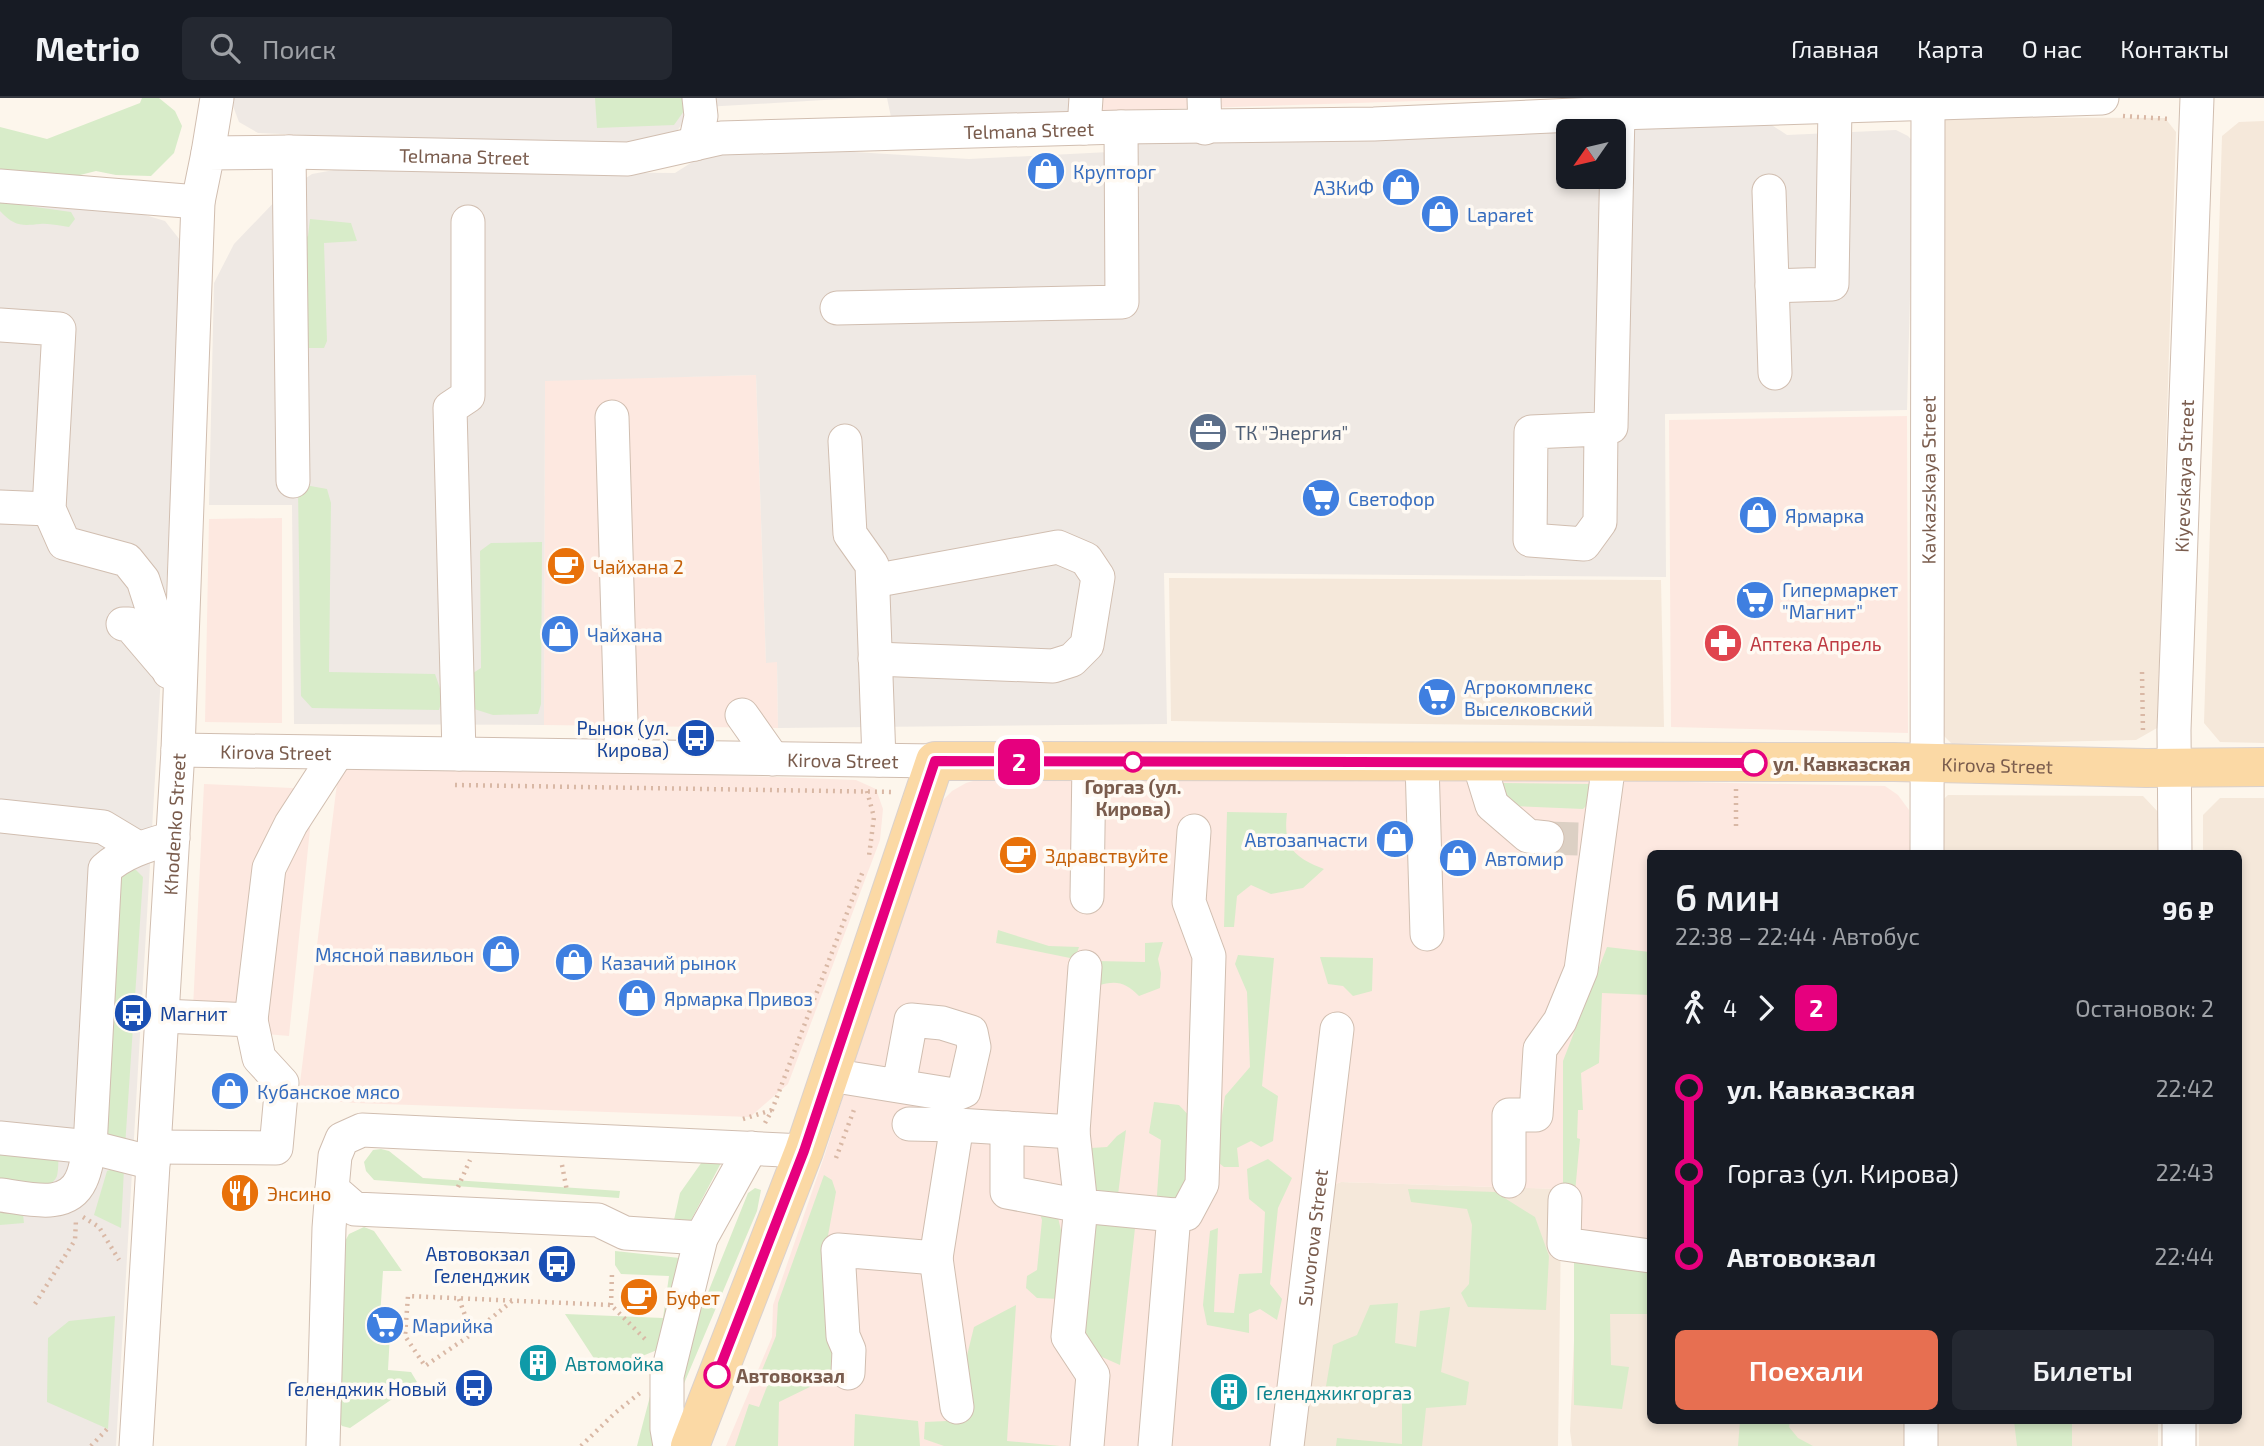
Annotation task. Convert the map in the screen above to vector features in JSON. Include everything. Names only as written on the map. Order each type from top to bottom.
[{"type":"main road","name":"Kirova Street","points":[[935,761],[1894,762],[2174,768],[2264,767]]},
{"type":"main road","points":[[690,1446],[804,1151],[935,761]]},
{"type":"street","points":[[0,186],[198,202],[217,98]]},
{"type":"street","points":[[695,144],[701,116],[699,98]]},
{"type":"street","name":"Kiyevskaya Street","points":[[2175,850],[2174,768],[2197,98]]},
{"type":"street","name":"Telmana Street","points":[[208,153],[289,152],[628,159],[721,138],[1085,113],[1121,127],[1204,113],[1618,113],[2018,100],[2108,107]]},
{"type":"street","name":"Kavkazskaya Street","points":[[1927,850],[1928,105]]},
{"type":"street","points":[[1772,286],[1832,284],[1835,107]]},
{"type":"street","points":[[1601,429],[1611,428],[1618,113]]},
{"type":"street","points":[[837,308],[1122,302],[1121,127]]},
{"type":"street","points":[[289,152],[293,481]]},
{"type":"street","points":[[1769,191],[1774,373]]},
{"type":"street","name":"Khodenko Street","points":[[136,1446],[178,750],[174,680],[198,202]]},
{"type":"street","points":[[459,754],[450,408],[468,396],[468,222]]},
{"type":"street","points":[[0,325],[59,329],[49,509],[65,543],[127,561],[144,580],[174,680]]},
{"type":"street","points":[[612,417],[622,756]]},
{"type":"street","points":[[845,441],[850,534],[872,565],[879,761]]},
{"type":"street","points":[[0,507],[49,509]]},
{"type":"street","points":[[873,581],[1058,547],[1086,559],[1098,577],[1087,645],[1072,660],[1052,666],[875,659]]},
{"type":"street","points":[[123,624],[129,624],[174,680]]},
{"type":"street","points":[[742,715],[773,759]]},
{"type":"street","name":"Kirova Street","points":[[178,750],[935,761]]},
{"type":"street","points":[[0,1138],[154,1155],[276,1148],[282,1083],[259,1058],[251,1020],[269,868],[291,824],[337,752]]},
{"type":"street","points":[[1087,897],[1090,762]]},
{"type":"street","points":[[1422,763],[1427,934]]},
{"type":"street","points":[[1479,763],[1492,805],[1528,836],[1562,839],[1589,833],[1602,811]]},
{"type":"street","points":[[1510,1181],[1509,1115],[1536,1115],[1540,1049],[1560,1021],[1581,970],[1609,763]]},
{"type":"street","points":[[0,816],[103,827],[138,848]]},
{"type":"street","points":[[1007,1128],[1007,1192],[1081,1206],[1174,1216],[1186,1214],[1202,1184],[1209,956],[1189,902],[1194,831]]},
{"type":"street","points":[[0,1195],[53,1201],[69,1197],[81,1181],[90,1147],[105,869],[115,860],[138,848],[173,838]]},
{"type":"street","points":[[1085,967],[1073,1132],[1081,1206],[1068,1337],[1093,1375],[1087,1446]]},
{"type":"street","points":[[163,1016],[251,1020]]},
{"type":"street","name":"Suvorova Street","points":[[1287,1446],[1337,1029]]},
{"type":"street","points":[[830,1075],[898,1086]]},
{"type":"street","points":[[909,1125],[1073,1132]]},
{"type":"street","points":[[957,1125],[936,1258],[957,1407]]},
{"type":"street","points":[[323,1446],[329,1228],[344,1199],[335,1156],[342,1139],[362,1130],[804,1151]]},
{"type":"street","points":[[670,1446],[667,1429],[667,1377],[701,1238],[751,1148]]},
{"type":"street","points":[[344,1199],[598,1220],[625,1233],[701,1238]]},
{"type":"street","points":[[1565,1200],[1564,1244],[1647,1256]]},
{"type":"street","points":[[1155,1446],[1174,1216]]},
{"type":"street","points":[[849,1373],[849,1350],[843,1336],[838,1250],[936,1258]]},
{"type":"street","points":[[1921,1424],[1921,1446]]},
{"type":"street","points":[[2179,1424],[2179,1446]]},
{"type":"path","points":[[2108,107],[2168,119]]},
{"type":"path","points":[[2142,672],[2143,733]]},
{"type":"path","points":[[1736,789],[1736,826]]},
{"type":"path","points":[[751,1148],[772,1110],[869,855],[874,817],[867,791]]},
{"type":"path","points":[[35,1304],[75,1240],[77,1213],[69,1197]]},
{"type":"path","points":[[611,1305],[612,1273]]},
{"type":"path","points":[[512,1301],[472,1334],[425,1366],[405,1336],[408,1296],[611,1305],[655,1349]]},
{"type":"path","points":[[459,1299],[472,1334]]},
{"type":"path","points":[[582,1446],[615,1413],[650,1385]]},
{"type":"path","points":[[91,1446],[96,1438]]},
{"type":"shaded area","points":[[230,98],[688,98],[686,119],[676,132],[622,148],[258,133],[239,122]]},
{"type":"shaded area","points":[[704,98],[857,98],[705,107]]},
{"type":"shaded area","points":[[887,98],[1077,98],[1072,117],[891,117]]},
{"type":"shaded area","points":[[1077,98],[1512,98],[1076,112]]},
{"type":"shaded area","points":[[1949,117],[2165,118],[2176,132],[2157,728],[2136,740],[1952,744],[1936,728],[1939,123]]},
{"type":"shaded area","points":[[1761,118],[1787,135],[1896,130],[1908,136],[1914,143],[1907,410],[1665,414],[1666,577],[1164,573],[1167,724],[778,728],[777,662],[766,663],[756,375],[545,381],[544,725],[294,724],[292,505],[209,505],[214,283],[234,244],[281,195],[312,174],[334,170],[675,173],[697,159],[721,153],[805,149],[969,159],[1129,151],[1131,141],[1556,125],[1556,189],[1626,189],[1626,123]]},
{"type":"shaded area","points":[[2264,121],[2264,743],[2220,742],[2204,723],[2222,136],[2239,122]]},
{"type":"shaded area","points":[[0,197],[132,211],[165,221],[180,240],[185,264],[116,1446],[0,1446]]},
{"type":"shaded area","points":[[756,375],[766,662],[777,662],[778,728],[544,725],[545,380]]},
{"type":"shaded area","points":[[1907,416],[1908,733],[1671,727],[1669,420]]},
{"type":"shaded area","points":[[282,518],[282,723],[205,722],[209,519]]},
{"type":"shaded area","points":[[1169,578],[1661,580],[1664,727],[1171,721]]},
{"type":"shaded area","name":"Казачий рынок","points":[[339,767],[536,768],[856,780],[876,789],[883,809],[880,840],[788,1084],[750,1117],[298,1099]]},
{"type":"shaded area","points":[[983,778],[1634,781],[1885,786],[1898,795],[1909,810],[1910,850],[1647,850],[1647,1243],[1561,1229],[1559,1189],[1341,1182],[1307,1195],[1283,1446],[726,1446],[772,1337],[773,1305],[825,1154],[928,824],[938,805],[952,791]]},
{"type":"shaded area","points":[[204,784],[314,789],[289,1036],[192,1028]]},
{"type":"shaded area","points":[[1948,795],[2143,796],[2160,814],[2160,850],[1934,850],[1934,808]]},
{"type":"shaded area","points":[[2220,798],[2264,798],[2264,1446],[2199,1446],[2199,1424],[2242,1424],[2242,850],[2203,850],[2203,815]]},
{"type":"shaded area","points":[[1341,1182],[1560,1189],[1558,1446],[1283,1446],[1306,1195]]},
{"type":"shaded area","points":[[1647,1267],[1647,1424],[1911,1424],[1910,1446],[1572,1446],[1570,1431],[1577,1272]]},
{"type":"shaded area","points":[[1932,1424],[2158,1424],[2158,1446],[1931,1446]]},
{"type":"green space","points":[[142,98],[159,98],[175,111],[182,126],[174,153],[151,176],[116,175],[96,171],[72,177],[0,171],[0,127],[47,139],[140,103]]},
{"type":"green space","points":[[595,98],[682,98],[684,111],[674,125],[597,128]]},
{"type":"green space","points":[[0,202],[71,212],[75,219],[69,227],[18,224],[0,211]]},
{"type":"green space","points":[[310,219],[351,223],[357,241],[324,243],[327,341],[324,348],[298,348],[297,243],[308,236]]},
{"type":"green space","points":[[305,485],[327,489],[331,503],[329,672],[435,674],[443,697],[439,710],[312,708],[301,696],[298,489]]},
{"type":"green space","points":[[542,542],[541,704],[538,714],[493,715],[471,708],[465,678],[481,668],[480,551],[491,543]]},
{"type":"green space","points":[[1501,783],[1595,784],[1594,798],[1583,809],[1512,806],[1501,795]]},
{"type":"green space","points":[[1227,812],[1287,813],[1287,834],[1292,849],[1305,860],[1324,869],[1303,888],[1271,894],[1251,885],[1237,896],[1234,927],[1224,927]]},
{"type":"green space","points":[[125,869],[136,870],[143,877],[125,1147],[100,1141],[115,880]]},
{"type":"green space","points":[[998,930],[1049,946],[1079,947],[1075,959],[996,943]]},
{"type":"green space","points":[[1163,942],[1158,959],[1160,988],[1139,996],[1120,984],[1097,986],[1097,961],[1145,962],[1145,943]]},
{"type":"green space","points":[[1607,947],[1647,952],[1647,995],[1602,993],[1599,1063],[1581,1073],[1583,1110],[1578,1110],[1577,1138],[1580,1139],[1575,1192],[1563,1190],[1563,1061]]},
{"type":"green space","points":[[1238,955],[1274,958],[1262,1086],[1278,1096],[1273,1141],[1261,1147],[1251,1141],[1237,1148],[1239,1167],[1224,1167],[1215,1160],[1225,1096],[1250,1067],[1247,992],[1235,964]]},
{"type":"green space","points":[[1320,957],[1373,958],[1372,991],[1353,996],[1343,986],[1328,984]]},
{"type":"green space","points":[[1154,1102],[1179,1105],[1195,1122],[1198,1148],[1177,1203],[1156,1208],[1161,1140],[1149,1133]]},
{"type":"green space","points":[[1126,1130],[1118,1195],[1094,1191],[1091,1148],[1107,1147]]},
{"type":"green space","points":[[0,1143],[59,1148],[57,1176],[53,1182],[40,1187],[0,1186]]},
{"type":"green space","points":[[373,1150],[389,1151],[423,1178],[620,1191],[619,1198],[374,1180],[366,1171],[364,1162]]},
{"type":"green space","points":[[704,1159],[721,1163],[690,1222],[674,1220],[680,1193]]},
{"type":"green space","points":[[1268,1159],[1292,1178],[1278,1208],[1270,1284],[1282,1299],[1277,1320],[1260,1309],[1249,1314],[1249,1333],[1207,1325],[1203,1305],[1210,1231],[1218,1228],[1214,1312],[1234,1313],[1239,1274],[1262,1273],[1265,1212],[1249,1199],[1247,1169]]},
{"type":"green space","points":[[118,1167],[124,1169],[121,1228],[94,1215],[107,1171]]},
{"type":"green space","points":[[824,1175],[832,1180],[836,1192],[825,1252],[838,1374],[820,1376],[820,1382],[779,1402],[778,1446],[735,1446],[749,1404],[759,1407],[768,1384],[760,1375],[776,1336],[778,1303]]},
{"type":"green space","points":[[755,1188],[761,1190],[757,1211],[680,1393],[676,1372],[748,1193]]},
{"type":"green space","points":[[1408,1189],[1495,1192],[1535,1217],[1549,1256],[1546,1310],[1468,1307],[1461,1293],[1469,1284],[1472,1225],[1467,1209],[1411,1202]]},
{"type":"green space","points":[[1056,1209],[1068,1260],[1060,1299],[1037,1298],[1026,1288],[1027,1276],[1037,1270],[1042,1220],[1039,1211]]},
{"type":"green space","points":[[0,1211],[23,1214],[24,1223],[0,1225]]},
{"type":"green space","points":[[1136,1219],[1120,1365],[1084,1349],[1088,1223]]},
{"type":"green space","points":[[364,1227],[374,1231],[402,1271],[383,1271],[379,1333],[390,1334],[388,1370],[411,1372],[417,1382],[350,1428],[342,1426],[336,1417],[344,1243],[349,1234]]},
{"type":"green space","points":[[615,1251],[689,1259],[662,1348],[635,1359],[595,1360],[565,1314],[663,1318],[669,1276],[621,1274],[615,1265]]},
{"type":"green space","points":[[1574,1262],[1647,1265],[1647,1314],[1610,1314],[1611,1365],[1629,1367],[1622,1409],[1574,1405]]},
{"type":"green space","points":[[1398,1303],[1395,1343],[1416,1347],[1420,1311],[1450,1307],[1441,1372],[1469,1382],[1466,1405],[1426,1408],[1422,1446],[1336,1446],[1337,1438],[1402,1444],[1402,1401],[1326,1386],[1333,1345],[1357,1335],[1370,1305]]},
{"type":"green space","points":[[1016,1305],[1007,1441],[1060,1446],[944,1446],[924,1439],[925,1422],[968,1420],[971,1386],[960,1384],[974,1327]]},
{"type":"green space","points":[[115,1316],[108,1429],[47,1402],[48,1338],[69,1321]]},
{"type":"green space","points":[[654,1381],[656,1446],[637,1446]]},
{"type":"green space","points":[[855,1414],[918,1421],[920,1446],[854,1446]]},
{"type":"green space","points":[[1740,1424],[1790,1424],[1798,1438],[1813,1446],[1738,1446]]},
{"type":"green space","points":[[2014,1424],[2072,1424],[2072,1446],[2017,1446]]},
{"type":"tunnel","points":[[1547,838],[1578,839]]},
{"type":"bus line","name":"2","points":[[717,1375],[804,1151],[935,761],[1754,763]]},
{"type":"place","name":"Крупторг","points":[[1046,171]]},
{"type":"place","name":"АЗКиФ","points":[[1401,187]]},
{"type":"place","name":"Laparet","points":[[1440,214]]},
{"type":"place","name":"ТК \"Энергия\"","points":[[1208,432]]},
{"type":"place","name":"Светофор","points":[[1321,498]]},
{"type":"place","name":"Ярмарка","points":[[1758,515]]},
{"type":"place","name":"Чайхана 2","points":[[566,566]]},
{"type":"place","name":"Гипермаркет \"Магнит\"","points":[[1755,600]]},
{"type":"place","name":"Чайхана","points":[[560,634]]},
{"type":"place","name":"Аптека Апрель","points":[[1723,643]]},
{"type":"place","name":"Агрокомплекс Выселковский","points":[[1437,697]]},
{"type":"place","name":"Рынок (ул. Кирова)","points":[[696,738]]},
{"type":"place","name":"Горгаз (ул. Кирова)","points":[[1133,762]]},
{"type":"place","name":"ул. Кавказская","points":[[1754,763]]},
{"type":"place","name":"Автозапчасти","points":[[1395,839]]},
{"type":"place","name":"Здравствуйте","points":[[1018,855]]},
{"type":"place","name":"Автомир","points":[[1458,858]]},
{"type":"place","name":"Мясной павильон","points":[[501,954]]},
{"type":"place","name":"Казачий рынок","points":[[574,962]]},
{"type":"place","name":"Ярмарка Привоз","points":[[637,998]]},
{"type":"place","name":"Магнит","points":[[133,1013]]},
{"type":"place","name":"Кубанское мясо","points":[[230,1091]]},
{"type":"place","name":"Энсино","points":[[240,1193]]},
{"type":"place","name":"Автовокзал Геленджик","points":[[557,1264]]},
{"type":"place","name":"Буфет","points":[[639,1297]]},
{"type":"place","name":"Марийка","points":[[385,1325]]},
{"type":"place","name":"Автомойка","points":[[538,1363]]},
{"type":"place","name":"Автовокзал","points":[[717,1375]]},
{"type":"place","name":"Геленджик Новый","points":[[474,1388]]},
{"type":"place","name":"Геленджикгоргаз","points":[[1229,1392]]}]
